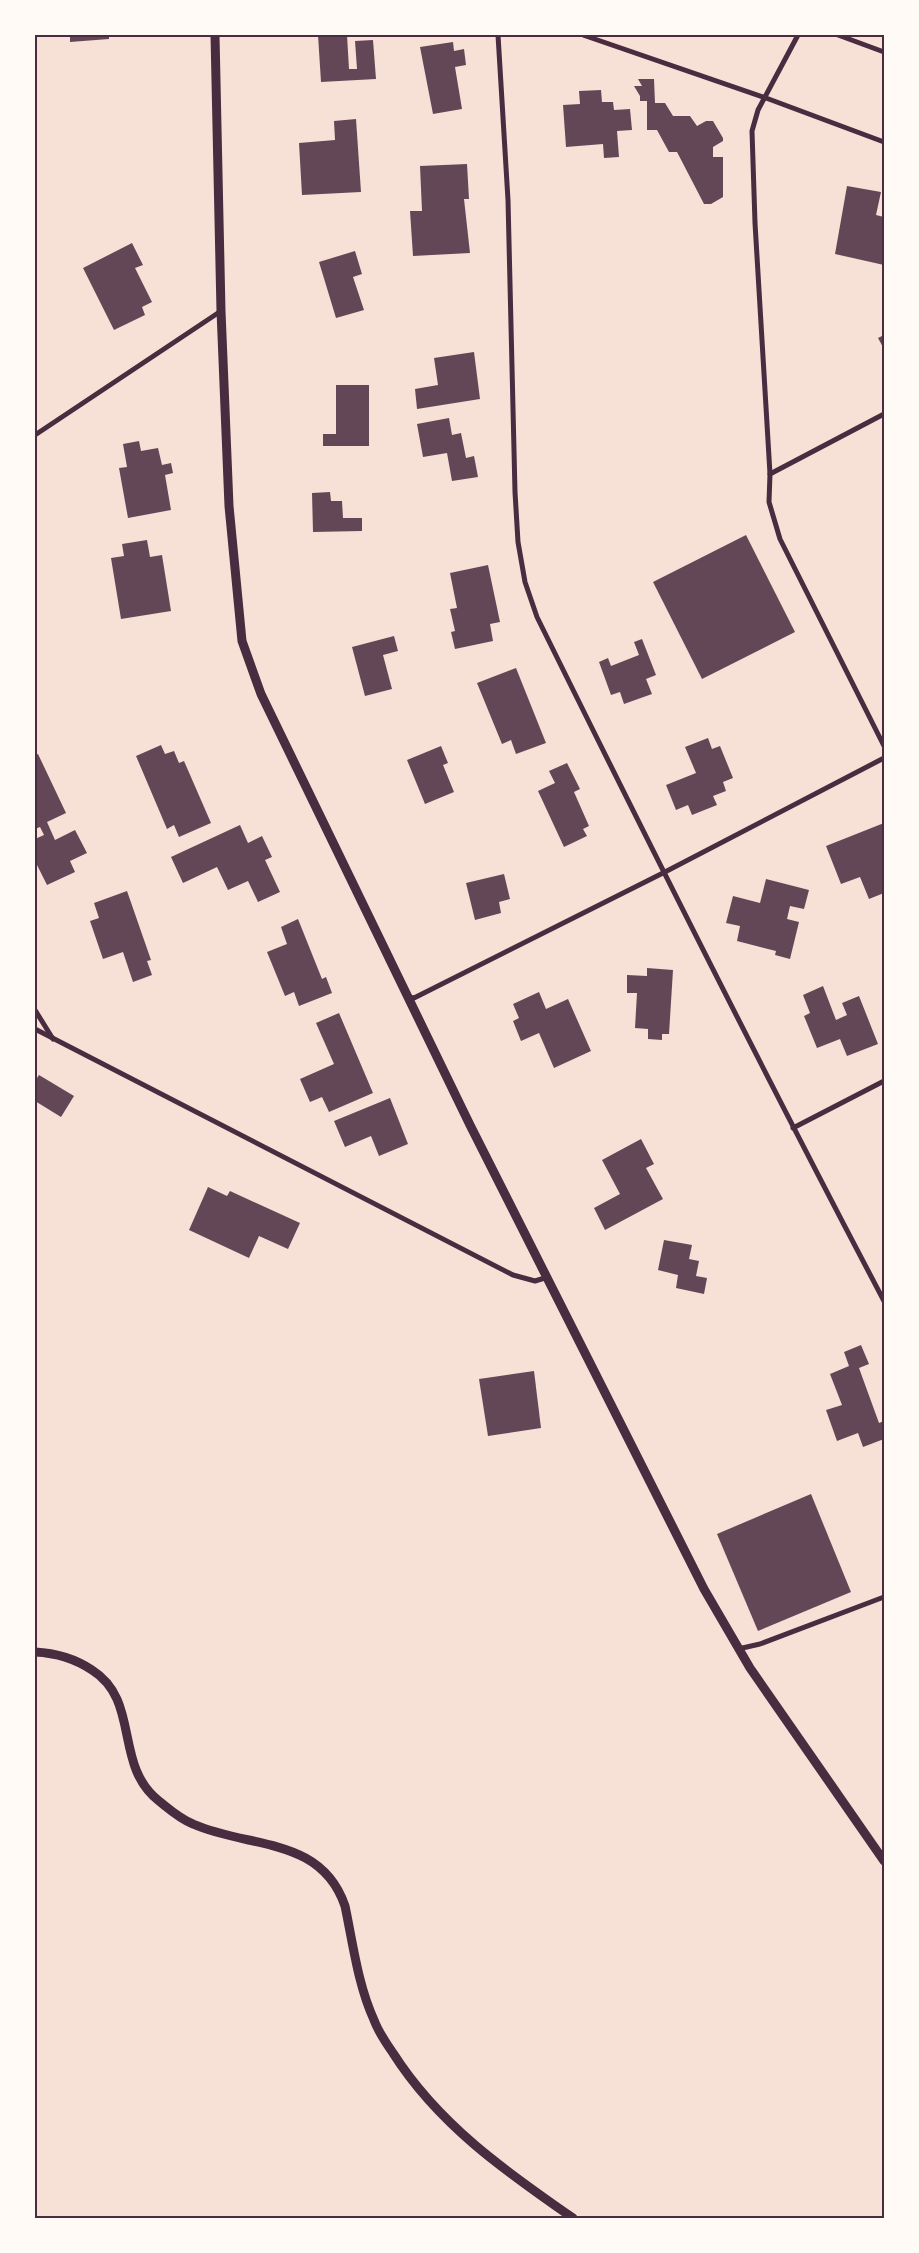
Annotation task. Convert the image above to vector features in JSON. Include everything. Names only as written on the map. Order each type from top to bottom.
[{"type":"street","points":[[215,35],[221,311],[229,506],[242,641],[261,694],[470,1124],[704,1589],[738,1649],[884,1861]]},
{"type":"street","points":[[498,35],[508,200],[514,492],[518,542],[525,582],[537,617],[663,873],[884,1302]]},
{"type":"street","points":[[584,35],[766,98],[884,142]]},
{"type":"street","points":[[798,35],[754,122],[752,146],[770,474],[769,502],[780,538],[884,746]]},
{"type":"street","points":[[838,35],[884,52]]},
{"type":"street","points":[[35,435],[221,311]]},
{"type":"street","points":[[770,474],[884,414]]},
{"type":"street","points":[[409,997],[414,998],[663,873],[884,758]]},
{"type":"street","points":[[35,1010],[54,1040]]},
{"type":"street","points":[[35,1030],[513,1276],[535,1280],[548,1277]]},
{"type":"street","points":[[793,1128],[884,1081]]},
{"type":"street","points":[[738,1649],[760,1644],[884,1598]]},
{"type":"street","points":[[35,1652],[55,1653],[74,1660],[106,1680],[118,1699],[128,1749],[136,1770],[147,1789],[164,1805],[193,1824],[299,1854],[327,1873],[340,1893],[345,1906],[364,1990],[374,2021],[406,2074],[427,2100],[476,2147],[573,2218]]},
{"type":"building","points":[[70,35],[109,35],[109,39],[70,42]]},
{"type":"building","points":[[318,35],[347,35],[349,69],[357,69],[355,41],[373,40],[376,79],[321,82]]},
{"type":"building","points":[[453,42],[454,51],[464,49],[466,65],[455,67],[462,109],[433,114],[420,47]]},
{"type":"building","points":[[638,79],[654,79],[655,103],[665,103],[673,116],[690,116],[697,126],[706,121],[713,121],[723,138],[723,141],[713,147],[713,157],[723,157],[723,197],[711,204],[704,204],[677,152],[669,152],[657,130],[647,130],[647,101],[640,101],[640,96],[634,86],[642,86]]},
{"type":"building","points":[[601,90],[602,102],[613,102],[614,110],[630,109],[632,130],[617,131],[619,157],[604,158],[603,144],[566,147],[563,105],[580,104],[579,91]]},
{"type":"building","points":[[356,119],[361,192],[302,195],[299,143],[335,140],[334,121]]},
{"type":"building","points":[[467,164],[469,199],[464,199],[470,253],[413,256],[410,211],[422,211],[420,166]]},
{"type":"building","points":[[847,186],[881,192],[876,215],[884,217],[884,265],[835,254]]},
{"type":"building","points":[[132,243],[143,265],[135,268],[152,302],[142,307],[145,315],[114,330],[83,268]]},
{"type":"building","points":[[355,251],[362,274],[353,277],[364,310],[336,318],[319,262]]},
{"type":"building","points":[[884,335],[884,349],[878,338]]},
{"type":"building","points":[[474,352],[480,399],[417,409],[415,389],[438,385],[434,358]]},
{"type":"building","points":[[336,385],[369,385],[369,446],[323,446],[323,434],[336,434]]},
{"type":"building","points":[[449,418],[452,435],[461,433],[466,458],[474,456],[478,477],[452,481],[447,453],[423,457],[417,424]]},
{"type":"building","points":[[139,441],[141,451],[158,448],[162,465],[171,463],[173,473],[165,475],[171,510],[128,518],[119,468],[127,467],[123,444]]},
{"type":"building","points":[[330,492],[331,501],[342,501],[343,518],[362,518],[362,531],[313,532],[312,493]]},
{"type":"building","points":[[746,535],[795,632],[702,679],[653,582]]},
{"type":"building","points":[[147,540],[150,557],[162,555],[171,611],[121,619],[111,558],[124,556],[122,544]]},
{"type":"building","points":[[488,565],[500,622],[490,624],[493,641],[455,649],[451,632],[455,631],[450,609],[457,608],[450,573]]},
{"type":"building","points":[[394,636],[398,651],[383,655],[392,689],[365,696],[352,647]]},
{"type":"building","points":[[642,639],[656,675],[646,679],[652,694],[624,704],[620,692],[611,695],[599,662],[608,658],[611,666],[639,655],[634,642]]},
{"type":"building","points":[[516,668],[546,743],[516,754],[511,740],[502,744],[477,683]]},
{"type":"building","points":[[708,738],[712,749],[720,746],[733,778],[723,782],[726,791],[713,796],[717,805],[692,815],[688,805],[676,810],[666,785],[696,773],[685,747]]},
{"type":"building","points":[[161,745],[165,754],[174,751],[179,763],[184,761],[211,823],[179,837],[174,825],[167,829],[136,756]]},
{"type":"building","points":[[441,746],[448,763],[443,765],[454,792],[425,804],[407,760]]},
{"type":"building","points":[[38,754],[66,813],[47,822],[55,840],[75,830],[87,853],[70,861],[75,872],[47,885],[35,861],[35,839],[44,835],[40,827],[35,829],[35,755]]},
{"type":"building","points":[[567,763],[580,789],[574,792],[589,826],[583,829],[587,836],[564,847],[538,791],[555,783],[549,771]]},
{"type":"building","points":[[884,823],[884,893],[869,899],[860,877],[841,884],[826,846]]},
{"type":"building","points":[[240,825],[248,843],[262,836],[272,857],[265,860],[280,892],[258,902],[248,881],[228,890],[217,867],[183,883],[171,857]]},
{"type":"building","points":[[504,874],[510,899],[499,902],[501,913],[475,920],[466,883]]},
{"type":"building","points":[[766,879],[809,890],[804,909],[790,906],[787,919],[799,922],[790,959],[775,955],[776,951],[737,941],[740,926],[726,923],[733,896],[760,903]]},
{"type":"building","points":[[127,891],[151,960],[147,961],[152,975],[133,982],[123,952],[103,959],[90,921],[99,918],[94,903]]},
{"type":"building","points":[[298,919],[322,979],[326,977],[332,993],[299,1006],[294,992],[285,996],[267,952],[287,944],[281,927]]},
{"type":"building","points":[[647,968],[673,970],[669,1034],[662,1034],[662,1040],[648,1039],[648,1029],[635,1028],[637,993],[627,993],[627,975],[647,976]]},
{"type":"building","points":[[823,986],[836,1020],[847,1015],[842,1003],[859,996],[878,1044],[847,1056],[840,1039],[817,1048],[804,1016],[810,1013],[803,995]]},
{"type":"building","points":[[539,992],[546,1009],[568,999],[591,1051],[554,1068],[539,1033],[521,1041],[513,1021],[519,1018],[513,1004]]},
{"type":"building","points":[[339,1013],[373,1093],[329,1112],[322,1097],[310,1102],[300,1079],[334,1064],[316,1023]]},
{"type":"building","points":[[39,1075],[74,1096],[61,1117],[35,1101],[35,1081]]},
{"type":"building","points":[[390,1098],[408,1144],[379,1156],[371,1136],[345,1147],[334,1121]]},
{"type":"building","points":[[641,1139],[654,1164],[646,1168],[663,1199],[605,1230],[594,1208],[620,1194],[602,1160]]},
{"type":"building","points":[[208,1187],[227,1196],[230,1191],[300,1223],[288,1249],[259,1236],[249,1258],[189,1230]]},
{"type":"building","points":[[664,1240],[692,1245],[689,1259],[699,1261],[696,1276],[707,1278],[704,1294],[676,1288],[678,1275],[658,1270]]},
{"type":"building","points":[[861,1345],[869,1364],[859,1368],[879,1423],[884,1421],[884,1439],[863,1447],[858,1433],[837,1441],[826,1410],[842,1405],[830,1374],[849,1366],[844,1352]]},
{"type":"building","points":[[534,1371],[541,1428],[488,1436],[479,1379]]},
{"type":"building","points":[[811,1494],[851,1592],[758,1631],[717,1534]]}]
